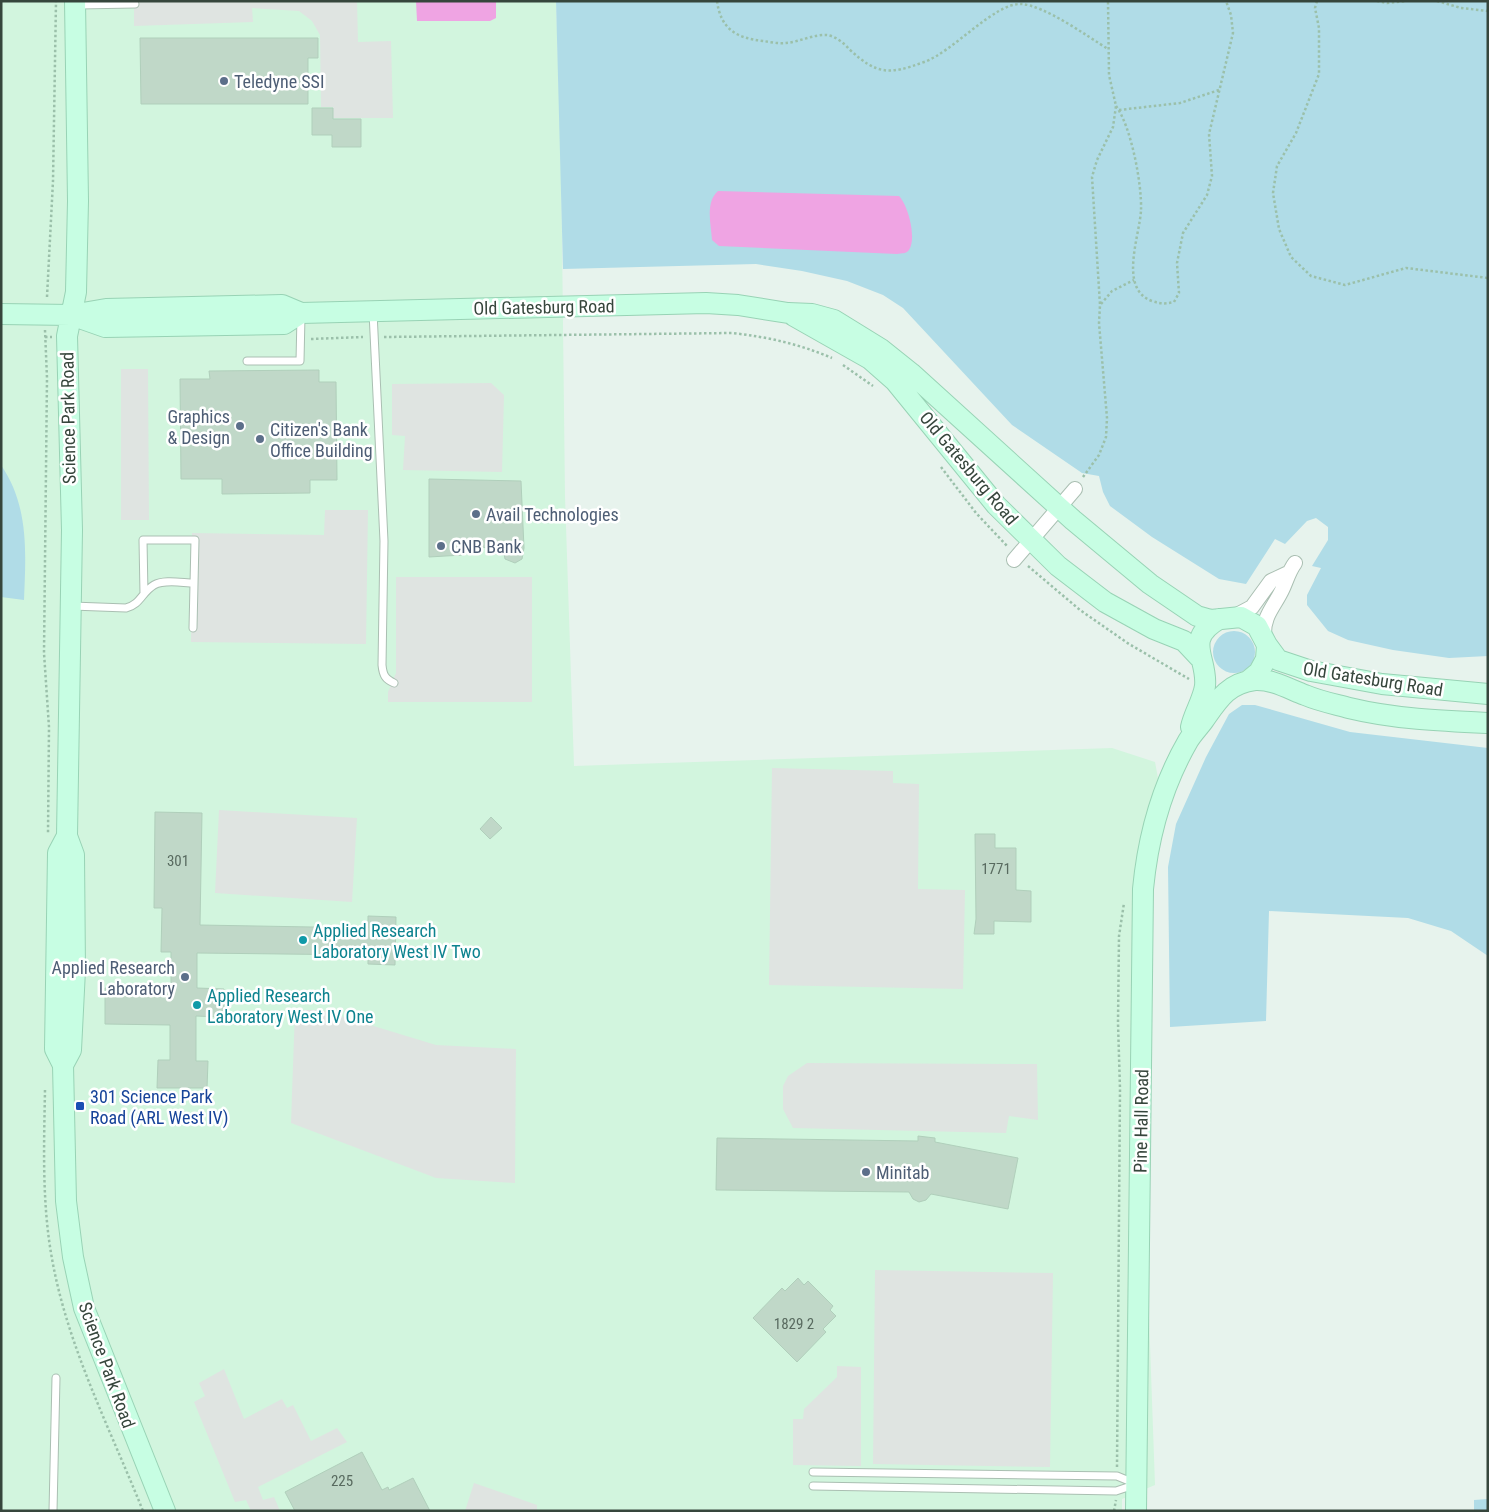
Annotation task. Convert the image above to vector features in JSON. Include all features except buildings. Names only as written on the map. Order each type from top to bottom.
[{"type":"street","name":"Science Park Road","points":[[68,2],[78,201],[76,292],[67,345],[72,606],[67,836],[58,853],[56,1049],[63,1065],[66,1201],[73,1257],[84,1308],[164,1511]]},
{"type":"street","name":"Old Gatesburg Road","points":[[1,314],[71,315],[106,309],[282,305],[301,313],[706,303],[812,314],[834,320],[881,349],[911,373],[1058,508],[1108,551],[1187,611],[1205,619],[1227,618],[1252,622],[1278,660],[1311,671],[1382,684],[1488,694]]},
{"type":"street","name":"Old Gatesburg Road","points":[[788,313],[870,359],[909,395],[975,481],[1030,541],[1064,571],[1106,602],[1154,630],[1184,642],[1218,682],[1229,684],[1266,681],[1327,702],[1391,715],[1488,723]]},
{"type":"street","points":[[1017,558],[1075,489]]},
{"type":"street","name":"Pine Hall Road","points":[[1136,1511],[1143,889],[1146,866],[1157,815],[1189,739],[1225,691],[1244,683],[1263,666],[1266,616],[1283,589],[1291,568],[1271,580],[1252,607],[1212,623],[1202,635],[1200,642],[1204,689],[1192,721],[1189,739]]},
{"type":"lane","points":[[68,2],[135,4]]},
{"type":"lane","points":[[373,311],[384,541],[382,666],[383,675],[387,680],[394,683]]},
{"type":"lane","points":[[247,361],[300,361],[301,313]]},
{"type":"lane","points":[[144,594],[143,540],[195,540],[193,628]]},
{"type":"lane","points":[[72,606],[126,608],[134,606],[153,585],[160,583],[194,583]]},
{"type":"lane","points":[[54,1511],[56,1378]]},
{"type":"lane","points":[[813,1472],[1117,1476],[1137,1484]]},
{"type":"lane","points":[[813,1486],[1116,1491],[1137,1484]]},
{"type":"path","points":[[717,1],[718,15],[727,27],[742,38],[785,44],[827,35],[842,42],[866,65],[890,72],[926,62],[967,36],[1000,10],[1019,4],[1035,6],[1108,49]]},
{"type":"path","points":[[1075,489],[1100,455],[1106,437],[1107,418],[1099,323],[1100,305],[1092,177],[1113,127],[1116,106],[1110,75],[1108,49],[1108,1]]},
{"type":"path","points":[[1116,106],[1131,142],[1140,202],[1133,263],[1134,280],[1140,292],[1147,300],[1163,305],[1174,302],[1179,293],[1177,263],[1184,232],[1207,195],[1212,176],[1209,134],[1233,33],[1231,15],[1226,1]]},
{"type":"path","points":[[1317,1],[1315,8],[1319,28],[1319,74],[1296,133],[1277,166],[1273,193],[1279,229],[1291,258],[1311,276],[1345,285],[1406,268],[1488,278]]},
{"type":"path","points":[[1377,1],[1387,3],[1406,1]]},
{"type":"path","points":[[1437,1],[1461,8],[1488,11]]},
{"type":"path","points":[[47,298],[53,181],[68,2]]},
{"type":"path","points":[[1119,110],[1180,103],[1219,90]]},
{"type":"path","points":[[1100,305],[1112,290],[1134,280]]},
{"type":"path","points":[[381,337],[732,333],[770,337],[806,347],[834,360]]},
{"type":"path","points":[[310,339],[367,337]]},
{"type":"path","points":[[841,364],[876,389]]},
{"type":"path","points":[[938,463],[976,513],[1017,558],[1080,610],[1129,644],[1182,673],[1192,684]]},
{"type":"path","points":[[1117,1476],[1115,1399],[1120,1089],[1118,1023],[1119,936],[1125,896]]},
{"type":"path","points":[[1114,1511],[1116,1491]]},
{"type":"shaded area","points":[[1,1],[556,1],[561,152],[565,496],[574,766],[1112,748],[1155,762],[1162,800],[1157,815],[1141,1091],[1155,1485],[1122,1499],[1122,1511],[1,1511]]},
{"type":"shaded area","points":[[134,1],[357,1],[358,42],[391,41],[393,118],[333,118],[333,107],[321,107],[320,35],[312,21],[299,11],[252,8],[253,22],[134,26]]},
{"type":"shaded area","points":[[416,1],[496,1],[496,18],[490,21],[417,21]]},
{"type":"shaded area","points":[[556,1],[1488,1],[1488,656],[1449,658],[1393,650],[1348,640],[1328,631],[1307,605],[1307,595],[1321,568],[1312,566],[1328,540],[1328,527],[1316,518],[1307,521],[1285,544],[1275,539],[1246,584],[1219,579],[1152,537],[1110,506],[1103,492],[1099,476],[1082,473],[1012,425],[903,308],[883,295],[847,281],[802,271],[756,264],[563,269]]},
{"type":"shaded area","points":[[718,191],[899,196],[908,214],[912,230],[911,245],[907,252],[897,254],[719,246],[712,240],[710,214],[711,201]]},
{"type":"shaded area","points":[[121,369],[148,369],[149,520],[121,520]]},
{"type":"shaded area","points":[[491,383],[504,395],[502,472],[403,470],[405,436],[392,435],[392,384]]},
{"type":"shaded area","points":[[1,465],[17,497],[24,530],[24,600],[1,597]]},
{"type":"shaded area","points":[[325,510],[368,510],[366,644],[191,642],[192,533],[324,535]]},
{"type":"shaded area","points":[[396,577],[532,577],[532,702],[388,702],[388,692],[396,673]]},
{"type":"shaded area","points":[[1238,631],[1246,634],[1252,640],[1255,652],[1252,664],[1246,670],[1230,673],[1222,670],[1216,664],[1213,648],[1216,640],[1222,634]]},
{"type":"shaded area","points":[[1242,705],[1255,705],[1350,732],[1488,748],[1488,956],[1451,931],[1408,918],[1269,911],[1266,1021],[1170,1027],[1168,867],[1176,824],[1206,757],[1229,714]]},
{"type":"shaded area","points":[[772,768],[893,771],[893,783],[919,784],[918,889],[965,890],[963,989],[769,985]]},
{"type":"shaded area","points":[[219,810],[357,818],[352,902],[215,893]]},
{"type":"shaded area","points":[[295,1010],[321,1010],[436,1045],[516,1049],[515,1183],[436,1178],[291,1123]]},
{"type":"shaded area","points":[[807,1063],[1037,1064],[1038,1120],[1009,1116],[1006,1133],[793,1128],[783,1109],[783,1086],[788,1076]]},
{"type":"shaded area","points":[[875,1270],[1053,1273],[1050,1467],[873,1464]]},
{"type":"shaded area","points":[[837,1366],[861,1367],[861,1466],[793,1465],[793,1419],[803,1419],[804,1409],[837,1377]]},
{"type":"shaded area","points":[[224,1369],[244,1419],[282,1399],[287,1408],[293,1405],[311,1441],[337,1428],[347,1442],[258,1487],[263,1500],[274,1497],[280,1511],[251,1511],[246,1500],[235,1502],[194,1402],[205,1396],[199,1383]]},
{"type":"shaded area","points":[[474,1483],[537,1505],[537,1511],[465,1511]]},
{"type":"shaded area","points":[[1488,1499],[1488,1511],[1474,1511],[1474,1500]]},
{"type":"place","name":"Teledyne SSI","points":[[224,81]]},
{"type":"place","name":"Graphics & Design","points":[[240,426]]},
{"type":"place","name":"Citizen's Bank Office Building","points":[[260,439]]},
{"type":"place","name":"Avail Technologies","points":[[476,514]]},
{"type":"place","name":"CNB Bank","points":[[441,546]]},
{"type":"place","name":"Applied Research Laboratory West IV Two","points":[[303,940]]},
{"type":"place","name":"Applied Research Laboratory","points":[[185,977]]},
{"type":"place","name":"Applied Research Laboratory West IV One","points":[[197,1005]]},
{"type":"place","name":"301 Science Park Road (ARL West IV)","points":[[80,1106]]},
{"type":"place","name":"Minitab","points":[[866,1172]]}]
